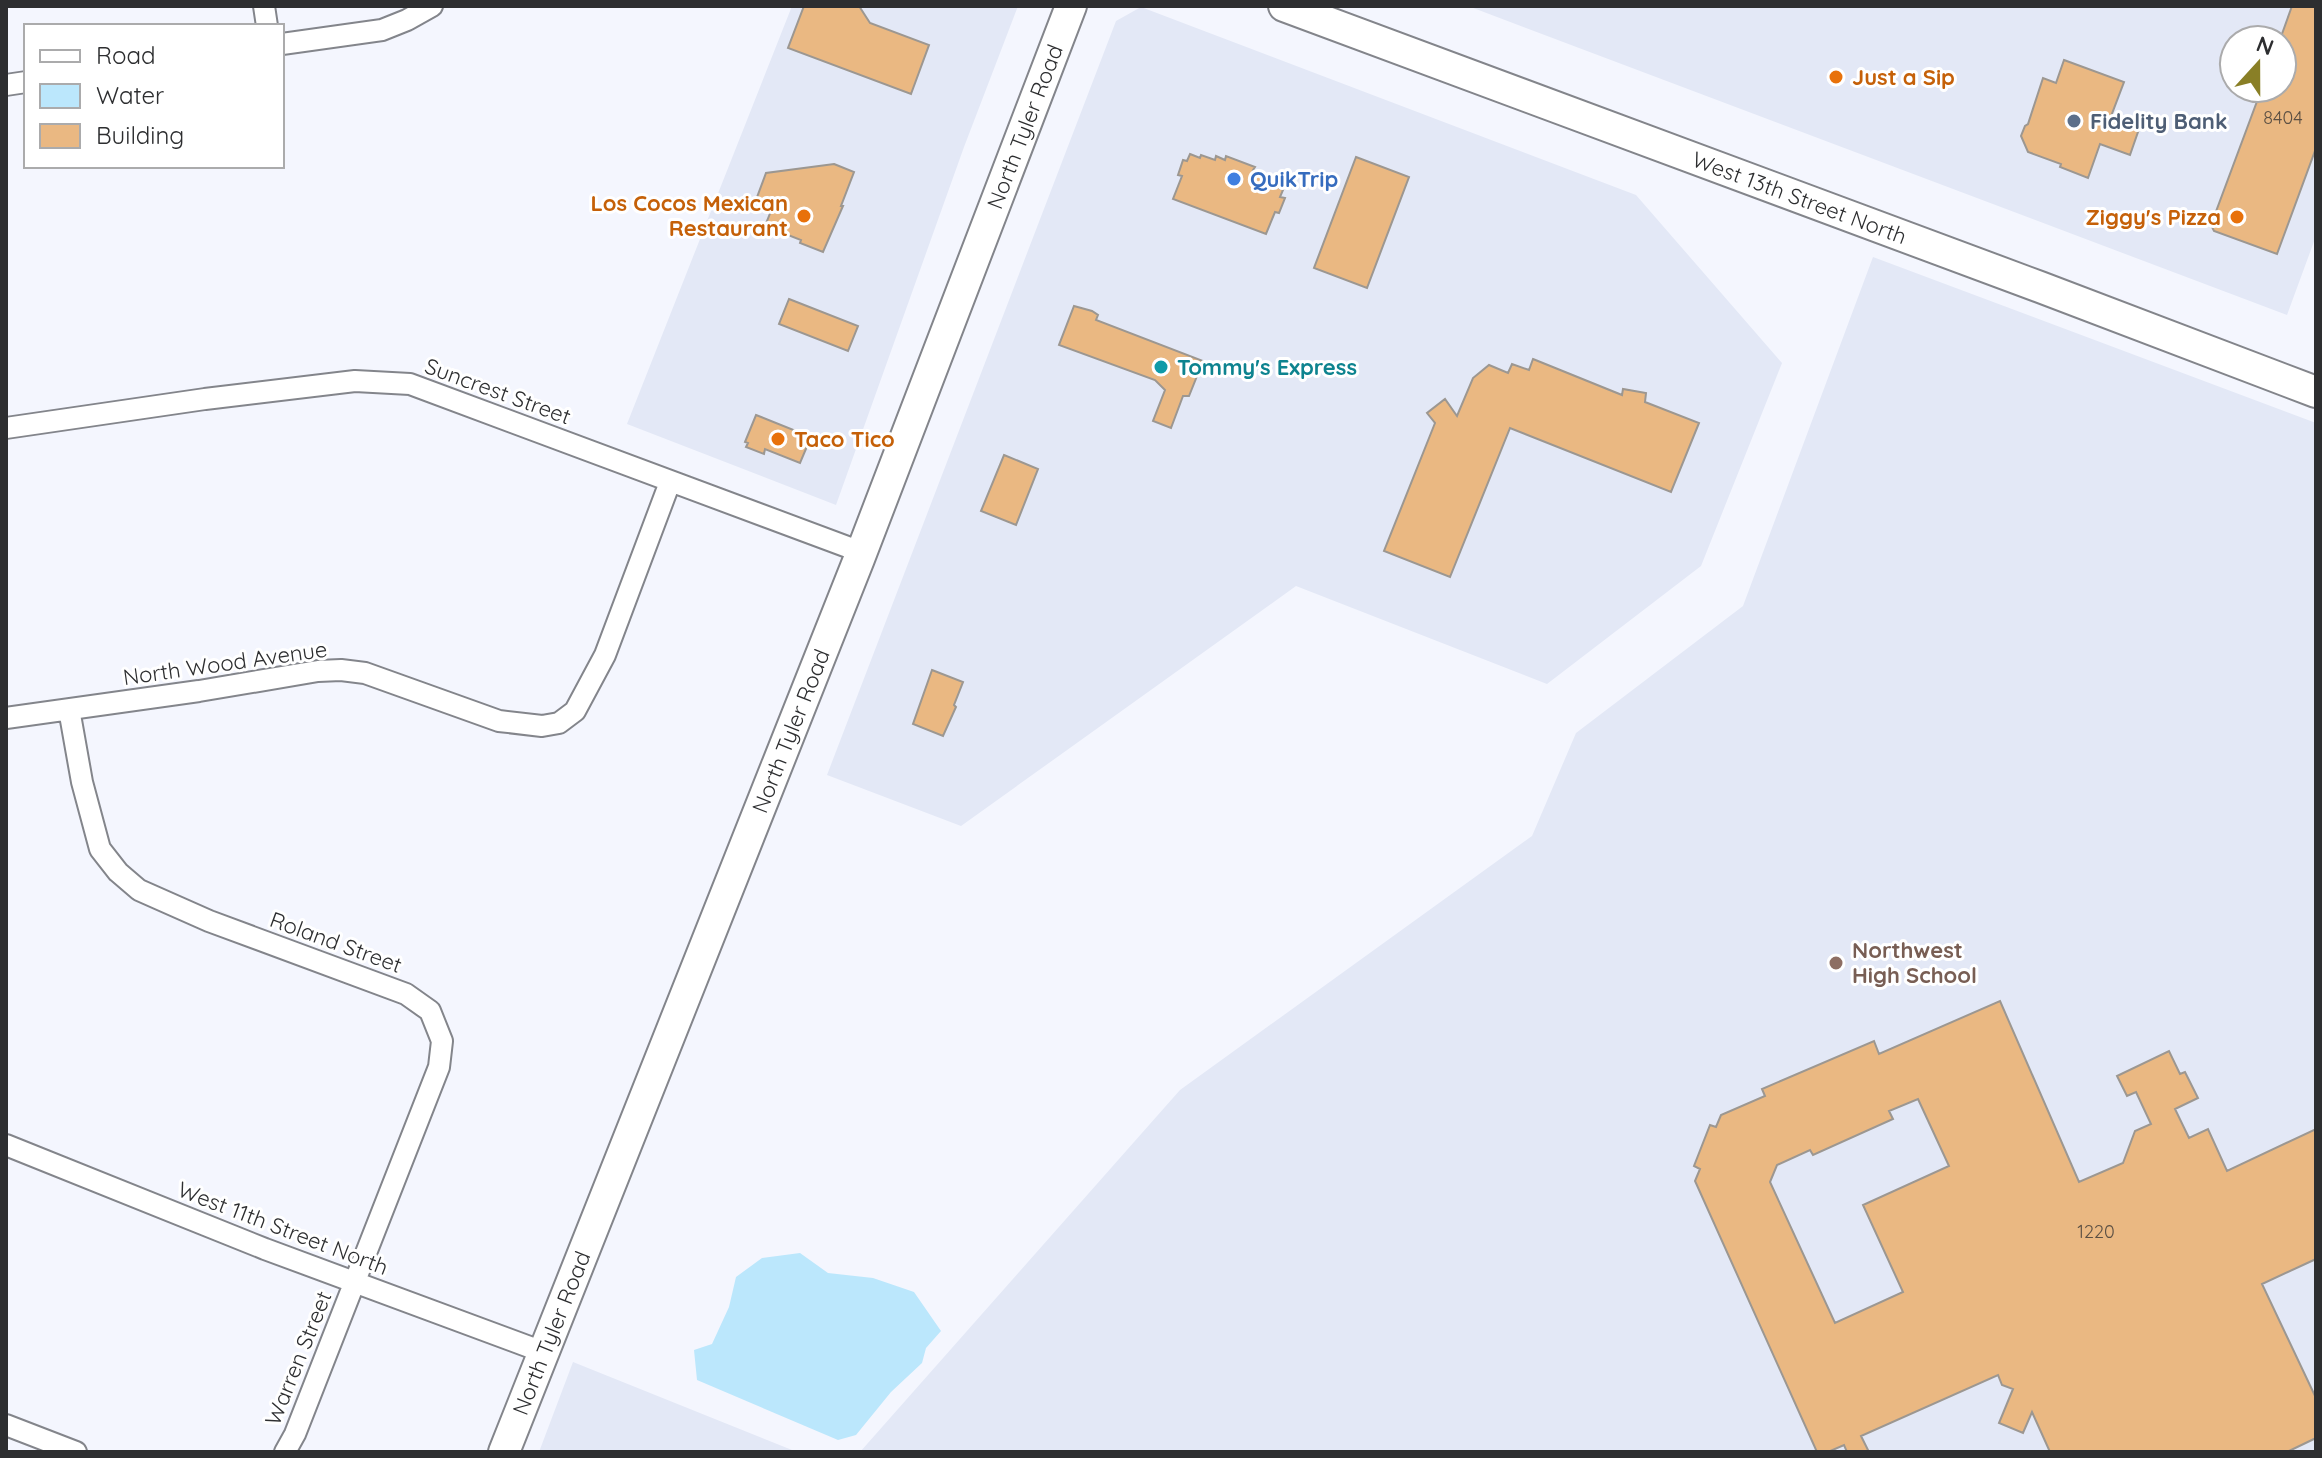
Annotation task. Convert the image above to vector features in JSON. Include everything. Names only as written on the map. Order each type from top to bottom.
[{"type":"main road","name":"North Tyler Road","points":[[504,1452],[861,552],[1071,6]]},
{"type":"main road","name":"West 13th Street North","points":[[1284,6],[2316,392]]},
{"type":"street","points":[[284,44],[382,30],[432,6]]},
{"type":"street","name":"Suncrest Street","points":[[6,428],[355,381],[410,384],[861,552]]},
{"type":"street","name":"North Wood Avenue","points":[[6,718],[341,670],[365,673],[499,721],[542,726],[559,723],[575,711],[605,655],[670,482]]},
{"type":"street","name":"Roland Street","points":[[69,709],[82,782],[100,849],[118,872],[139,890],[209,921],[392,988],[430,1011],[442,1041],[439,1067],[355,1282]]},
{"type":"street","name":"West 11th Street North","points":[[6,1145],[543,1352]]},
{"type":"street","name":"Warren Street","points":[[285,1452],[355,1282]]},
{"type":"street","points":[[6,1425],[76,1452]]},
{"type":"shaded area","points":[[792,6],[1018,6],[964,147],[836,505],[627,424]]},
{"type":"shaded area","points":[[1468,6],[2316,6],[2316,236],[2287,315]]},
{"type":"shaded area","points":[[1141,7],[1636,195],[1782,363],[1701,566],[1547,684],[1296,586],[961,826],[827,775],[1116,21]]},
{"type":"shaded area","name":"Northwest High School","points":[[1873,257],[2316,423],[2316,1452],[860,1452],[1180,1090],[1532,836],[1576,733],[1743,606]]},
{"type":"shaded area","points":[[573,1362],[797,1452],[539,1452]]},
{"type":"water","points":[[800,1253],[828,1273],[873,1278],[914,1292],[941,1331],[926,1348],[922,1363],[891,1392],[856,1435],[838,1440],[697,1380],[694,1350],[712,1344],[729,1307],[736,1277],[762,1258]]},
{"type":"building","points":[[804,6],[859,6],[870,23],[929,45],[911,94],[788,48]]},
{"type":"building","points":[[2292,6],[2316,6],[2316,148],[2277,254],[2214,231],[2211,225],[2256,104],[2298,104],[2298,24],[2286,24]]},
{"type":"building","name":"Fidelity Bank","points":[[2064,60],[2124,82],[2110,119],[2139,129],[2130,155],[2100,144],[2088,178],[2028,152],[2021,136],[2043,78],[2056,83]]},
{"type":"building","points":[[1190,154],[1215,160],[1216,156],[1225,160],[1226,156],[1255,167],[1253,170],[1263,174],[1261,178],[1283,190],[1280,197],[1285,198],[1266,234],[1173,199],[1182,176],[1178,175],[1183,160],[1187,161]]},
{"type":"building","points":[[1356,157],[1409,177],[1367,288],[1314,268]]},
{"type":"building","name":"Los Cocos Mexican Restaurant","points":[[834,164],[854,172],[823,252],[765,226],[773,206],[756,200],[766,173]]},
{"type":"building","points":[[789,299],[858,326],[848,351],[779,324]]},
{"type":"building","name":"Tommy's Express","points":[[1074,306],[1092,311],[1098,315],[1096,320],[1203,361],[1189,396],[1183,396],[1171,428],[1153,421],[1165,390],[1155,380],[1059,345]]},
{"type":"building","points":[[1533,359],[1622,395],[1623,389],[1646,393],[1645,402],[1699,423],[1671,492],[1510,428],[1450,577],[1384,551],[1435,423],[1427,413],[1445,399],[1457,416],[1473,378],[1489,365],[1508,373],[1512,364],[1529,370]]},
{"type":"building","name":"Taco Tico","points":[[756,415],[811,437],[800,463],[765,449],[764,454],[746,447],[748,443],[745,442]]},
{"type":"building","points":[[1004,455],[1038,469],[1016,525],[981,511]]},
{"type":"building","points":[[932,670],[963,682],[943,736],[913,724]]},
{"type":"building","name":"Northwest High School","points":[[2000,1001],[2079,1182],[2123,1163],[2135,1131],[2151,1124],[2136,1092],[2127,1096],[2117,1076],[2169,1051],[2180,1074],[2185,1072],[2198,1098],[2175,1109],[2189,1138],[2208,1129],[2227,1171],[2316,1129],[2316,1259],[2262,1284],[2316,1398],[2316,1438],[2287,1452],[2050,1452],[2032,1412],[2023,1433],[1999,1423],[2013,1389],[2002,1385],[1998,1375],[1861,1436],[1869,1452],[1847,1452],[1844,1445],[1828,1452],[1817,1452],[1695,1181],[1700,1169],[1694,1166],[1710,1125],[1716,1127],[1721,1115],[1765,1096],[1762,1089],[1874,1041],[1879,1054]],"holes":[[[1918,1099],[1949,1166],[1863,1205],[1903,1292],[1835,1323],[1770,1182],[1777,1165],[1810,1150],[1813,1155],[1893,1119],[1889,1111]]]},
{"type":"place","name":"Just a Sip","points":[[1836,77]]},
{"type":"place","name":"Fidelity Bank","points":[[2074,121]]},
{"type":"place","name":"QuikTrip","points":[[1234,179]]},
{"type":"place","name":"Los Cocos Mexican Restaurant","points":[[804,216]]},
{"type":"place","name":"Ziggy's Pizza","points":[[2237,217]]},
{"type":"place","name":"Tommy's Express","points":[[1161,367]]},
{"type":"place","name":"Taco Tico","points":[[778,439]]},
{"type":"place","name":"Northwest High School","points":[[1836,963]]}]
